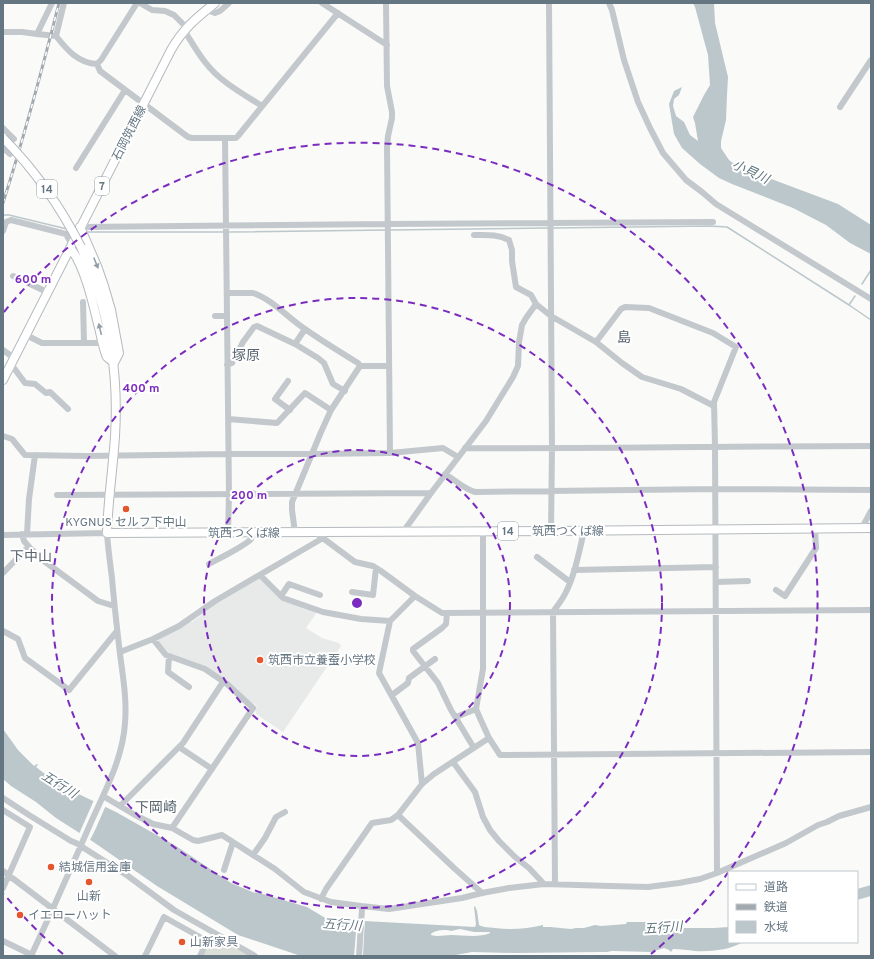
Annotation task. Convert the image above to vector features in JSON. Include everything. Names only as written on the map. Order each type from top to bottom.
[{"type":"main road","name":"石岡筑西線","points":[[3,380],[170,50],[185,29],[215,3]]},
{"type":"main road","name":"14","points":[[3,138],[43,183],[64,216],[81,247],[98,290],[102,305],[114,363],[116,387],[114,455],[107,533]]},
{"type":"main road","points":[[71,247],[88,286],[106,356],[114,363],[120,354],[111,310],[97,266],[80,227]]},
{"type":"main road","name":"筑西つくば線","points":[[107,533],[295,533],[320,535],[403,532],[871,528]]},
{"type":"street","points":[[37,34],[52,3]]},
{"type":"street","points":[[56,36],[64,3]]},
{"type":"street","points":[[97,64],[137,3]]},
{"type":"street","points":[[140,3],[152,10],[165,11],[174,15],[185,29],[205,62],[214,72],[236,90],[262,106]]},
{"type":"street","points":[[207,10],[215,13],[220,11],[229,3]]},
{"type":"street","points":[[322,3],[387,45]]},
{"type":"street","points":[[386,3],[387,86],[392,112],[388,136],[388,366],[390,453]]},
{"type":"street","points":[[549,3],[552,448],[551,531]]},
{"type":"street","points":[[609,3],[624,60],[638,102],[664,153],[686,180],[716,204],[871,299]]},
{"type":"street","points":[[97,64],[100,71],[188,137],[236,138],[338,13]]},
{"type":"street","points":[[3,32],[22,32],[56,36],[70,52],[79,59],[88,63],[97,64]]},
{"type":"street","points":[[840,107],[871,60]]},
{"type":"street","points":[[76,168],[124,90]]},
{"type":"street","points":[[3,128],[14,139]]},
{"type":"street","points":[[225,138],[229,494],[228,533]]},
{"type":"street","points":[[3,148],[10,154]]},
{"type":"street","points":[[3,231],[6,222],[11,220],[66,234],[71,247]]},
{"type":"street","points":[[80,227],[226,230],[551,226],[713,222]]},
{"type":"street","points":[[474,235],[492,235],[509,240],[512,250],[516,287],[531,295],[536,304],[551,316],[596,342],[642,377],[681,388],[714,406]]},
{"type":"street","points":[[13,276],[48,292]]},
{"type":"street","points":[[227,293],[258,294],[305,330],[358,363],[360,366],[388,366]]},
{"type":"street","points":[[83,302],[84,343]]},
{"type":"street","points":[[403,532],[486,421],[513,376],[518,366],[518,342],[522,325],[536,304]]},
{"type":"street","points":[[596,342],[624,307],[649,308],[713,333],[736,347],[714,402],[717,873]]},
{"type":"street","points":[[215,316],[227,316]]},
{"type":"street","points":[[227,365],[232,363],[243,342],[254,327],[260,327],[295,344],[318,358],[324,363],[333,384],[345,390]]},
{"type":"street","points":[[295,344],[305,330]]},
{"type":"street","points":[[26,335],[42,343],[103,343]]},
{"type":"street","points":[[3,350],[12,361],[25,383],[35,384],[46,393],[50,392],[68,409]]},
{"type":"street","points":[[295,533],[292,502],[331,410],[360,366]]},
{"type":"street","points":[[288,380],[275,399],[290,410]]},
{"type":"street","points":[[228,419],[277,424],[305,393],[331,410]]},
{"type":"street","points":[[3,436],[12,439],[26,455],[86,456],[390,453],[443,448],[458,457]]},
{"type":"street","points":[[465,448],[871,446]]},
{"type":"street","points":[[35,455],[24,541],[28,547],[44,561],[98,601],[114,606]]},
{"type":"street","points":[[445,474],[475,492],[714,489],[871,490]]},
{"type":"street","points":[[57,495],[431,493]]},
{"type":"street","points":[[862,528],[871,511]]},
{"type":"street","points":[[776,590],[785,596],[816,548],[816,529]]},
{"type":"street","points":[[483,531],[483,669],[476,709],[489,738],[500,755],[871,752]]},
{"type":"street","points":[[555,884],[553,612],[565,595],[570,582],[584,531]]},
{"type":"street","points":[[3,535],[107,533],[114,606],[124,683],[126,723],[124,738],[115,767],[32,955],[3,941]]},
{"type":"street","points":[[209,564],[251,539],[252,533]]},
{"type":"street","points":[[120,652],[153,639],[179,626],[215,601],[260,575],[320,535],[355,562],[373,566],[442,613],[871,610]]},
{"type":"street","points":[[3,573],[28,547]]},
{"type":"street","points":[[537,557],[570,582]]},
{"type":"street","points":[[352,592],[373,595],[376,568]]},
{"type":"street","points":[[574,570],[716,568]]},
{"type":"street","points":[[260,575],[283,598],[324,612],[361,619],[390,621]]},
{"type":"street","points":[[716,582],[748,581]]},
{"type":"street","points":[[281,596],[289,584],[320,594]]},
{"type":"street","points":[[415,596],[390,621],[379,673],[418,743],[422,784]]},
{"type":"street","points":[[447,613],[446,624],[413,649],[413,652],[426,666],[438,683],[451,710],[474,748]]},
{"type":"street","points":[[3,631],[18,639],[25,658],[69,690],[117,631]]},
{"type":"street","points":[[153,639],[166,655],[206,669],[253,708],[172,828]]},
{"type":"street","points":[[169,656],[168,672],[189,687]]},
{"type":"street","points":[[392,695],[408,683],[409,678],[435,659]]},
{"type":"street","points":[[120,806],[179,747],[223,682]]},
{"type":"street","points":[[456,717],[476,709]]},
{"type":"street","points":[[321,899],[326,889],[372,823],[392,820],[398,815],[422,784],[434,774],[489,738]]},
{"type":"street","points":[[179,747],[212,769]]},
{"type":"street","points":[[452,762],[475,792],[483,817],[490,830],[499,841],[529,868],[544,884]]},
{"type":"street","points":[[102,797],[154,824],[172,828],[193,840],[198,841],[222,835],[275,869],[304,892],[331,902],[361,908],[389,908],[462,898],[509,888],[544,884],[648,887],[700,879],[786,843],[818,825],[839,816],[871,807]]},
{"type":"street","points":[[3,798],[29,815],[81,844],[174,910],[255,956]]},
{"type":"street","points":[[3,810],[30,827],[6,873],[3,888]]},
{"type":"street","points":[[253,855],[265,838],[276,817],[285,812]]},
{"type":"street","points":[[398,815],[482,893]]},
{"type":"street","points":[[224,870],[233,842]]},
{"type":"street","points":[[6,873],[116,956]]},
{"type":"street","points":[[359,956],[361,908]]},
{"type":"street","points":[[145,956],[164,917],[207,941]]},
{"type":"street","points":[[200,956],[213,932]]},
{"type":"shaded area","name":"筑西市立養蚕小学校","points":[[258,578],[261,579],[271,590],[317,612],[306,628],[322,638],[339,643],[341,646],[283,732],[256,714],[255,709],[257,706],[253,703],[252,705],[226,682],[169,653],[157,640],[189,622],[192,622],[216,603]]},
{"type":"shaded area","points":[[213,935],[252,956],[201,956]]},
{"type":"water","points":[[693,3],[714,3],[715,23],[728,77],[726,120],[721,141],[721,148],[729,160],[742,170],[766,177],[838,204],[871,225],[871,254],[850,243],[826,225],[793,208],[719,178],[682,148],[674,134],[669,104],[674,91],[682,87],[679,95],[674,99],[673,106],[676,116],[684,122],[690,135],[698,141],[693,117],[710,85],[708,55]]},
{"type":"water","name":"五行川","points":[[3,729],[18,750],[34,766],[37,764],[38,765],[36,767],[64,787],[116,812],[176,846],[231,883],[255,893],[256,892],[307,907],[327,919],[475,927],[475,906],[479,925],[485,927],[513,929],[543,925],[543,927],[571,929],[595,925],[626,924],[627,922],[649,922],[660,927],[667,928],[728,927],[728,943],[741,943],[726,949],[707,951],[673,949],[671,952],[664,948],[651,952],[472,952],[450,956],[301,956],[238,935],[157,886],[3,779]],"holes":[[[460,929],[474,932],[490,932],[486,935],[476,936],[431,935],[438,931]]]},
{"type":"water","points":[[871,885],[871,896],[858,900],[858,889]]},
{"type":"pier","points":[[94,800],[106,805],[89,842],[79,834]]},
{"type":"pier","points":[[357,919],[365,919],[363,956],[354,956]]},
{"type":"waterway","points":[[3,215],[9,215],[67,229]]},
{"type":"waterway","points":[[552,228],[727,227],[871,320]]},
{"type":"waterway","points":[[390,230],[548,228]]},
{"type":"waterway","points":[[228,232],[386,230]]},
{"type":"waterway","points":[[86,232],[224,232]]},
{"type":"waterway","points":[[862,284],[871,270]]},
{"type":"waterway","points":[[849,305],[855,296]]},
{"type":"railway","points":[[3,203],[59,3]]},
{"type":"place","name":"KYGNUS セルフ下中山","points":[[126,509]]},
{"type":"place","name":"筑西市立養蚕小学校","points":[[260,660]]},
{"type":"place","name":"結城信用金庫","points":[[51,867]]},
{"type":"place","name":"山新","points":[[89,882]]},
{"type":"place","name":"イエローハット","points":[[20,915]]},
{"type":"place","name":"山新家具","points":[[182,942]]},
{"type":"district","name":"島","points":[[624,337]]},
{"type":"district","name":"塚原","points":[[246,355]]},
{"type":"district","name":"下中山","points":[[31,556]]},
{"type":"district","name":"下岡崎","points":[[156,807]]},
{"type":"water label","name":"小貝川","points":[[751,171]]}]
